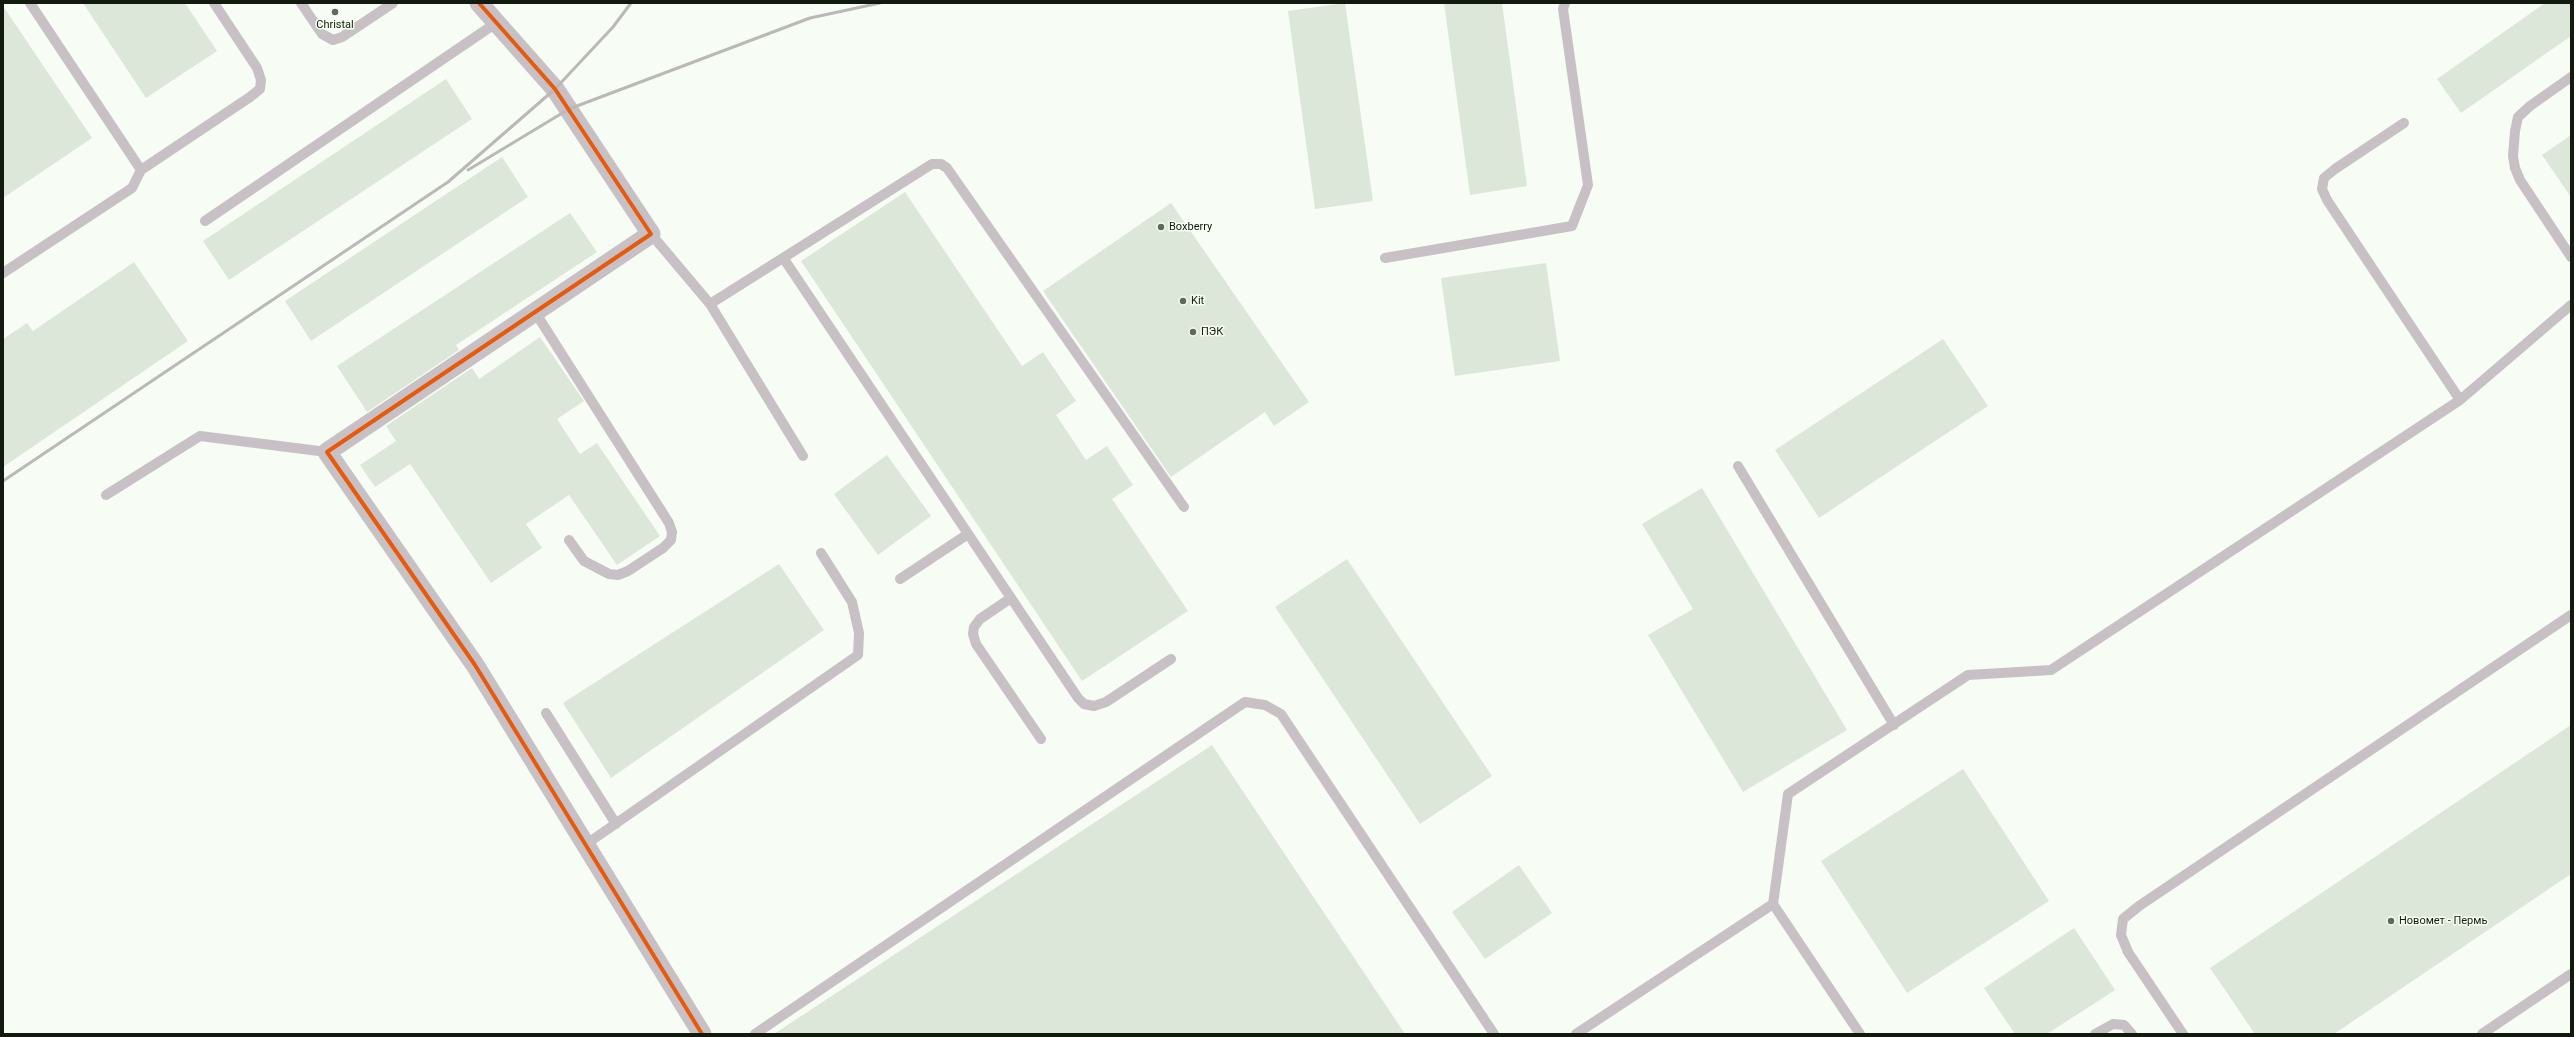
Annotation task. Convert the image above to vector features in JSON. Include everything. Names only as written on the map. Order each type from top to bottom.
[{"type":"street","points":[[479,3],[555,90],[651,234],[327,452],[475,665],[702,1034]]},
{"type":"lane","points":[[30,3],[141,170]]},
{"type":"lane","points":[[3,274],[132,188],[141,170],[260,89],[262,80],[257,68],[214,3]]},
{"type":"lane","points":[[301,3],[322,34],[333,40],[342,37],[393,3]]},
{"type":"lane","points":[[1385,258],[1572,226],[1588,185],[1563,8],[1565,3]]},
{"type":"lane","points":[[205,221],[496,23]]},
{"type":"lane","points":[[2571,77],[2518,117],[2514,131],[2513,156],[2514,168],[2520,180],[2571,257]]},
{"type":"lane","points":[[2404,123],[2335,168],[2324,178],[2322,189],[2327,200],[2460,400]]},
{"type":"lane","points":[[710,304],[784,259],[932,164],[941,164],[947,168],[1184,507]]},
{"type":"lane","points":[[651,234],[710,304],[803,456]]},
{"type":"lane","points":[[784,259],[1078,698],[1084,704],[1094,706],[1106,702],[1171,659]]},
{"type":"lane","points":[[1855,1032],[1773,904],[1788,794],[1968,675],[2051,670],[2460,400],[2571,305]]},
{"type":"lane","points":[[535,312],[669,523],[672,532],[671,540],[663,548],[628,571],[618,575],[609,574],[584,561],[569,540]]},
{"type":"lane","points":[[106,495],[200,436],[327,452]]},
{"type":"lane","points":[[1738,466],[1894,724]]},
{"type":"lane","points":[[900,579],[968,534]]},
{"type":"lane","points":[[585,845],[858,655],[859,633],[852,602],[821,553]]},
{"type":"lane","points":[[1011,598],[980,619],[974,627],[973,634],[976,644],[1040,739]]},
{"type":"lane","points":[[2183,1034],[2128,952],[2121,935],[2123,919],[2140,906],[2571,615]]},
{"type":"lane","points":[[754,1034],[1245,702],[1265,705],[1281,714],[1494,1034]]},
{"type":"lane","points":[[546,713],[616,824]]},
{"type":"lane","points":[[1576,1034],[1773,904]]},
{"type":"lane","points":[[2482,1034],[2571,974]]},
{"type":"lane","points":[[2095,1034],[2113,1024],[2124,1025],[2132,1034]]},
{"type":"building","points":[[83,3],[185,3],[217,51],[146,98]]},
{"type":"building","points":[[1345,3],[1373,201],[1315,209],[1288,11]]},
{"type":"building","points":[[1444,3],[1502,3],[1527,186],[1470,195]]},
{"type":"building","points":[[2545,3],[2571,3],[2571,36],[2461,113],[2437,79]]},
{"type":"building","points":[[3,6],[92,138],[3,198]]},
{"type":"building","points":[[446,79],[472,119],[229,280],[203,241]]},
{"type":"building","points":[[2571,135],[2571,197],[2542,155]]},
{"type":"building","points":[[502,157],[528,197],[311,341],[285,301]]},
{"type":"building","points":[[905,192],[1022,366],[1043,352],[1076,401],[1056,415],[1086,460],[1107,446],[1133,485],[1112,499],[1188,611],[1082,681],[801,261]]},
{"type":"building","points":[[1171,203],[1309,402],[1274,426],[1265,412],[1171,477],[1043,291]]},
{"type":"building","points":[[570,213],[597,252],[456,345],[459,350],[367,412],[337,366]]},
{"type":"building","points":[[134,262],[188,341],[3,467],[3,339],[27,323],[33,331]]},
{"type":"building","points":[[1546,263],[1560,361],[1455,376],[1441,278]]},
{"type":"building","points":[[540,337],[584,401],[557,419],[580,454],[597,443],[660,536],[617,565],[569,495],[526,524],[542,548],[491,583],[410,464],[375,487],[360,465],[396,441],[386,426],[472,368],[479,379]]},
{"type":"building","points":[[1943,339],[1988,406],[1819,518],[1775,450]]},
{"type":"building","points":[[887,455],[931,516],[878,555],[834,494]]},
{"type":"building","points":[[1702,488],[1847,730],[1743,792],[1648,635],[1693,609],[1642,524]]},
{"type":"building","points":[[1347,559],[1492,776],[1420,824],[1275,607]]},
{"type":"building","points":[[779,564],[824,630],[611,778],[563,703]]},
{"type":"building","name":"Новомет - Пермь","points":[[2571,725],[2571,874],[2334,1034],[2255,1034],[2210,968]]},
{"type":"building","points":[[1212,745],[1405,1034],[774,1034]]},
{"type":"building","points":[[1963,769],[2049,901],[1907,993],[1821,861]]},
{"type":"building","points":[[1519,865],[1552,913],[1485,959],[1452,912]]},
{"type":"building","points":[[2074,928],[2115,990],[2047,1034],[2015,1034],[1984,988]]},
{"type":"railway","points":[[3,481],[448,182],[555,89],[613,27],[631,3]]},
{"type":"railway","points":[[468,170],[569,109],[810,18],[880,3]]},
{"type":"cycle path","points":[[479,3],[555,89],[651,234],[327,452],[475,665],[702,1034]]},
{"type":"place","name":"Christal","points":[[335,12]]},
{"type":"place","name":"Boxberry","points":[[1161,227]]},
{"type":"place","name":"Kit","points":[[1183,301]]},
{"type":"place","name":"ПЭК","points":[[1193,332]]},
{"type":"place","name":"Новомет - Пермь","points":[[2391,921]]}]
